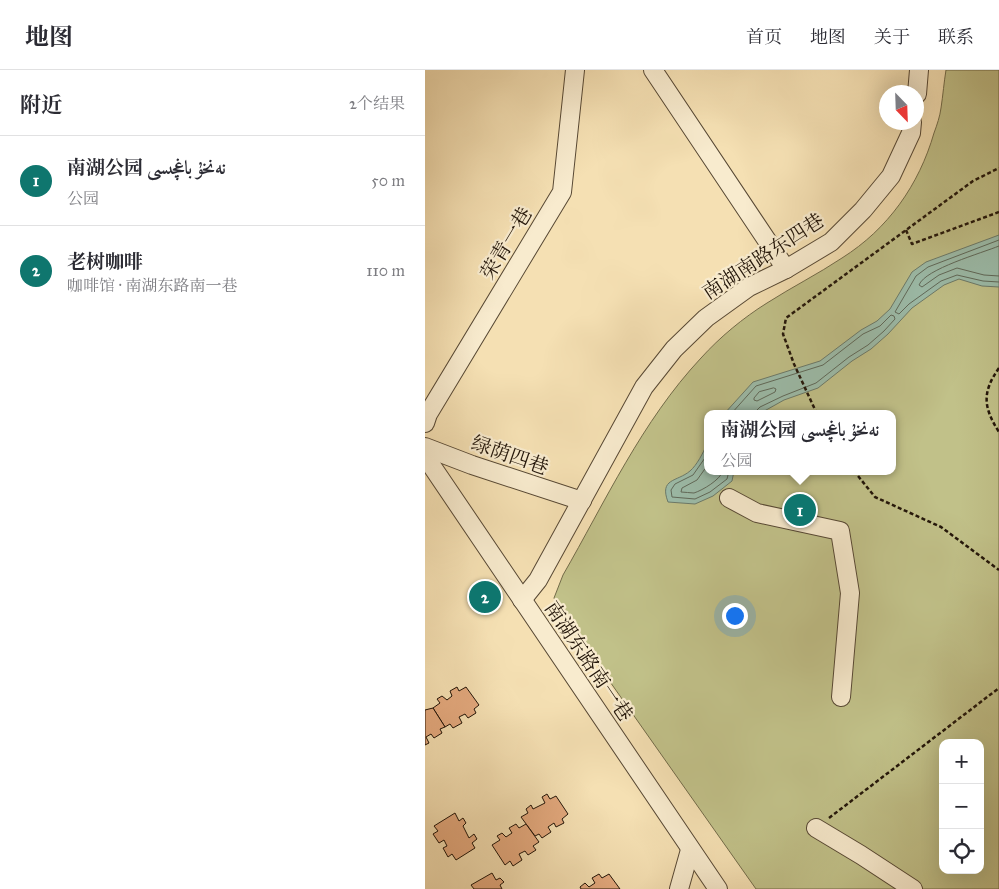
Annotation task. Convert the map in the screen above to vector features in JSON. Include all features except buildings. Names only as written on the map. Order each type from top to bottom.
[{"type":"street","name":"荣青一巷","points":[[425,422],[562,192],[575,70]]},
{"type":"street","points":[[653,70],[786,269]]},
{"type":"street","points":[[918,85],[919,70]]},
{"type":"street","name":"南湖南路东四巷","points":[[522,600],[538,580],[645,387],[674,349],[706,318],[749,287],[786,269],[831,242],[863,210],[891,176],[911,130]]},
{"type":"street","name":"绿荫四巷","points":[[425,447],[472,465],[583,501]]},
{"type":"street","name":"南湖东路南一巷","points":[[425,456],[718,889]]},
{"type":"street","points":[[729,498],[757,513],[840,530],[849,593],[841,697]]},
{"type":"street","points":[[816,828],[913,889]]},
{"type":"street","points":[[679,889],[690,850]]},
{"type":"path","points":[[815,410],[794,364],[783,334],[786,318],[973,181],[999,168]]},
{"type":"path","points":[[906,230],[912,244],[999,212]]},
{"type":"path","points":[[999,368],[990,381],[986,399],[989,417],[999,432]]},
{"type":"path","points":[[857,475],[875,497],[941,527],[999,570]]},
{"type":"path","points":[[816,828],[999,688]]},
{"type":"green space","points":[[946,70],[999,70],[999,889],[756,889],[558,608],[554,598],[563,575],[642,435],[680,382],[708,350],[749,315],[833,264],[874,234],[900,204],[910,188],[928,152],[937,124]]},
{"type":"water","points":[[999,235],[999,287],[982,286],[959,279],[944,285],[912,308],[871,349],[852,361],[818,388],[784,400],[766,410],[728,410],[753,382],[820,361],[861,330],[877,321],[890,309],[912,272],[926,262]]},
{"type":"water","points":[[704,450],[704,475],[733,475],[732,481],[713,496],[695,504],[668,502],[666,489],[668,485],[690,471],[700,459]]},
{"type":"place","name":"南湖公园 نەنخۇ باغچىسى","points":[[800,510]]},
{"type":"place","name":"老树咖啡","points":[[485,597]]}]
